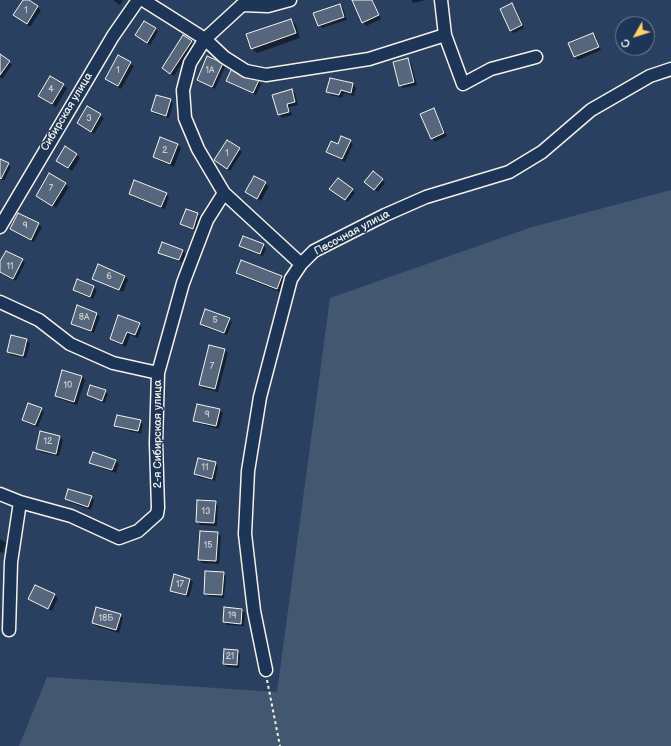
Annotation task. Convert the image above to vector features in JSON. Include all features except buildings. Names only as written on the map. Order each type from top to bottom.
[{"type":"street","name":"Сибирская улица","points":[[0,227],[113,36],[138,0]]},
{"type":"street","points":[[143,0],[205,39],[224,57],[246,71],[266,76],[369,59],[445,35]]},
{"type":"street","points":[[290,0],[268,6],[241,2],[205,39],[190,63],[183,90],[185,118],[198,149],[224,193],[301,264]]},
{"type":"street","points":[[441,0],[445,35],[463,84],[490,69],[536,57]]},
{"type":"street","name":"Песочная улица","points":[[266,670],[254,611],[244,534],[248,471],[260,397],[291,279],[301,264],[314,251],[385,215],[426,197],[509,172],[542,152],[592,110],[650,76],[671,69]]},
{"type":"street","name":"2-я Сибирская улица","points":[[0,494],[20,502],[71,516],[119,538],[138,531],[154,519],[158,508],[156,443],[158,373],[183,283],[207,220],[224,193]]},
{"type":"street","points":[[0,302],[39,320],[70,344],[113,363],[158,373]]},
{"type":"street","points":[[9,630],[11,562],[20,502]]},
{"type":"path","points":[[266,670],[280,746]]},
{"type":"shaded area","points":[[671,190],[671,746],[19,746],[47,677],[277,692],[330,298],[532,227]]}]
